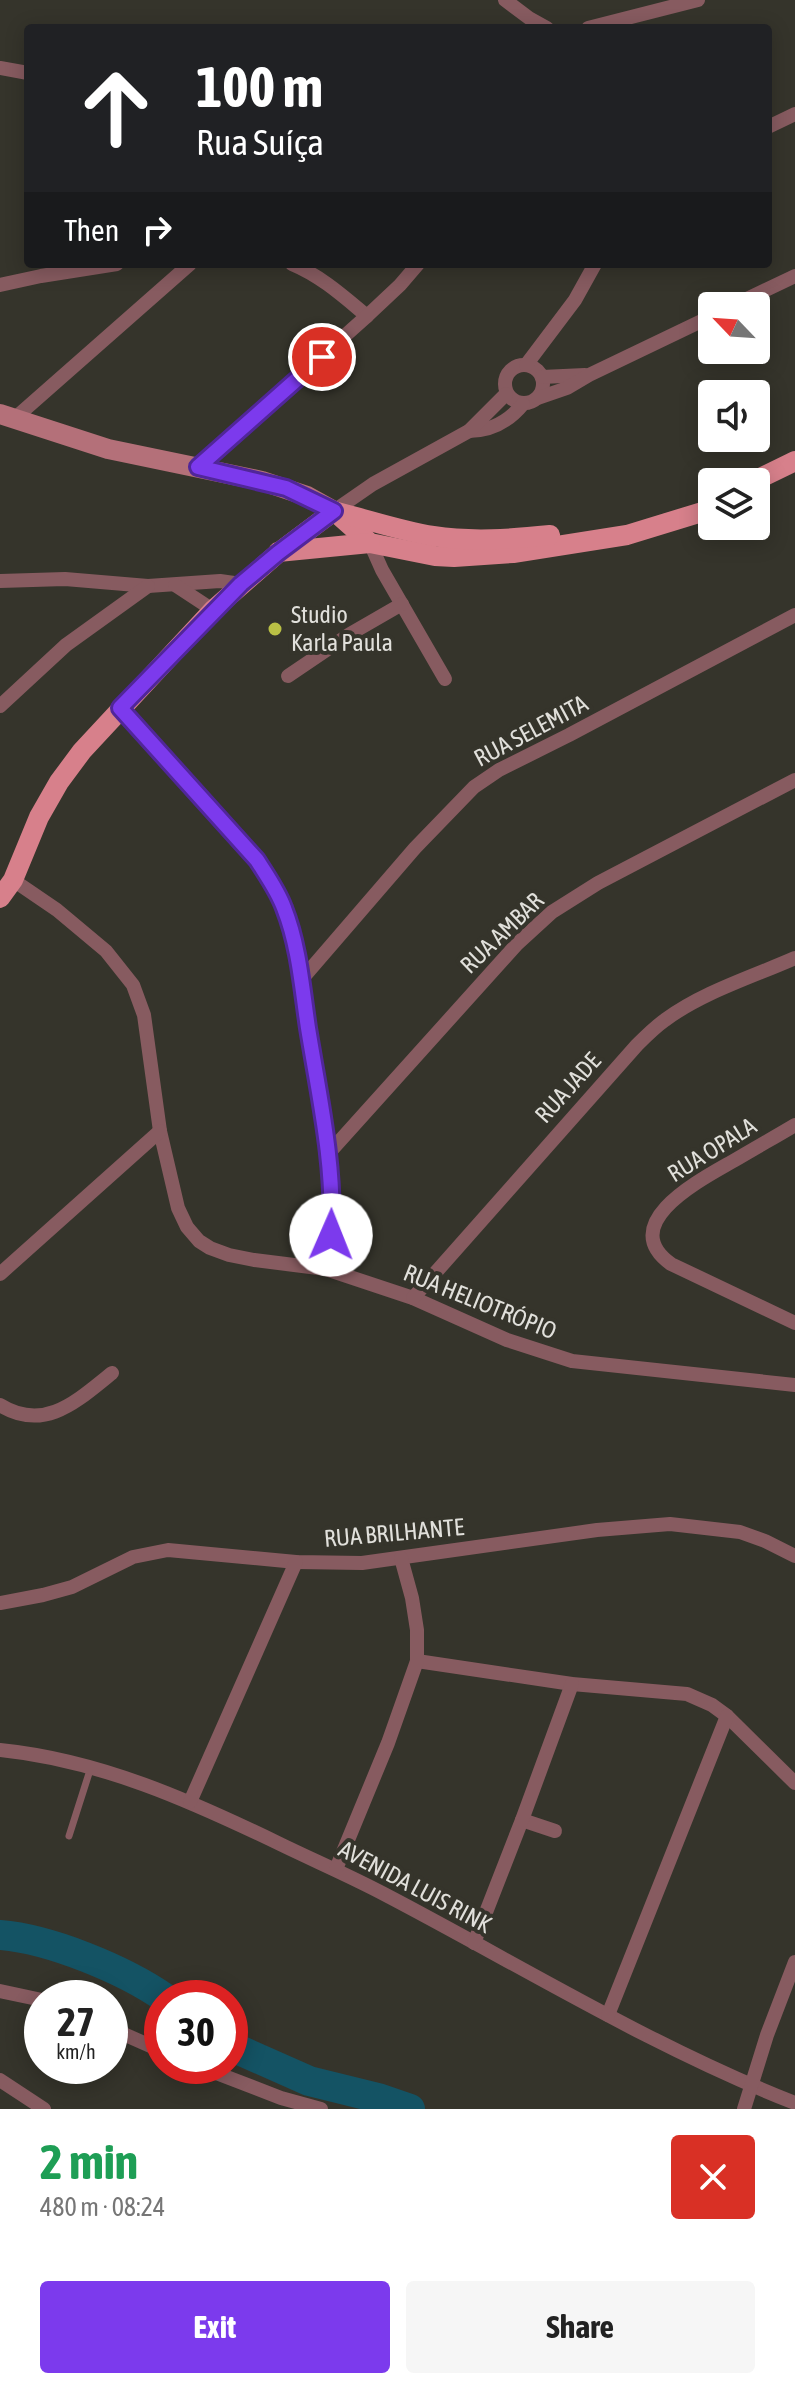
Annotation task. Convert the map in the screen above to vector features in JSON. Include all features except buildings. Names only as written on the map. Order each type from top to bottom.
[{"type":"main road","points":[[7,417],[108,449],[286,488],[334,511],[430,536],[484,540],[579,532],[698,505]]},
{"type":"main road","points":[[770,473],[795,461]]},
{"type":"main road","points":[[770,484],[795,472]]},
{"type":"main road","points":[[334,511],[370,543]]},
{"type":"main road","points":[[0,898],[13,880],[39,817],[82,751],[213,610],[278,553],[334,511]]},
{"type":"main road","points":[[278,553],[370,543],[435,556],[483,557],[627,535],[698,514]]},
{"type":"street","points":[[505,0],[540,24]]},
{"type":"street","points":[[604,24],[698,0]]},
{"type":"street","points":[[0,68],[24,72]]},
{"type":"street","points":[[772,125],[795,114]]},
{"type":"street","points":[[0,285],[92,268]]},
{"type":"street","points":[[7,417],[185,268]]},
{"type":"street","points":[[302,268],[333,288],[367,316]]},
{"type":"street","points":[[198,467],[367,316],[415,268]]},
{"type":"street","points":[[526,365],[575,300],[593,268]]},
{"type":"street","points":[[761,292],[795,276]]},
{"type":"street","points":[[538,398],[543,383],[534,368],[526,365],[516,367],[507,375],[506,394],[516,403],[529,403],[567,388],[698,323]]},
{"type":"street","points":[[542,377],[589,375]]},
{"type":"street","points":[[334,511],[373,484],[469,431],[506,394]]},
{"type":"street","points":[[469,431],[480,431],[503,422],[523,404]]},
{"type":"street","points":[[370,543],[445,679]]},
{"type":"street","points":[[0,581],[65,579],[148,586],[220,581],[241,584]]},
{"type":"street","points":[[174,585],[213,610]]},
{"type":"street","points":[[0,706],[66,645],[148,586]]},
{"type":"street","points":[[288,676],[350,634],[402,604]]},
{"type":"street","name":"RUA SELEMITA","points":[[302,979],[415,848],[474,787],[510,764],[795,615]]},
{"type":"street","points":[[120,708],[257,860],[285,908],[302,979],[328,1154],[333,1206],[326,1269]]},
{"type":"street","name":"RUA AMBAR","points":[[328,1154],[506,955],[552,912],[598,883],[795,780]]},
{"type":"street","name":"RUA HELIOTRÓPIO","points":[[13,880],[57,910],[106,951],[133,985],[144,1015],[160,1131],[178,1208],[187,1227],[199,1241],[229,1255],[326,1269],[413,1298],[507,1340],[572,1361],[795,1385]]},
{"type":"street","name":"RUA JADE","points":[[413,1298],[652,1030],[699,1000],[795,958]]},
{"type":"street","name":"RUA OPALA","points":[[795,1125],[683,1191],[661,1213],[653,1234],[656,1250],[671,1264],[795,1323]]},
{"type":"street","points":[[0,1274],[160,1131]]},
{"type":"street","points":[[0,1405],[10,1412],[52,1415],[74,1403],[112,1373]]},
{"type":"street","name":"RUA BRILHANTE","points":[[0,1603],[72,1587],[133,1557],[151,1552],[186,1551],[296,1562],[362,1563],[597,1530],[670,1524],[740,1532],[795,1556]]},
{"type":"street","points":[[336,1869],[388,1743],[417,1661],[413,1609],[401,1558]]},
{"type":"street","points":[[190,1802],[296,1562]]},
{"type":"street","points":[[417,1661],[572,1684],[687,1694],[712,1705],[727,1716],[795,1783]]},
{"type":"street","points":[[474,1943],[572,1684]]},
{"type":"street","points":[[608,2015],[727,1716]]},
{"type":"street","name":"AVENIDA LUIS RINK","points":[[0,1750],[91,1767],[190,1802],[336,1869],[608,2015],[750,2085],[795,2103]]},
{"type":"street","points":[[522,1820],[555,1831]]},
{"type":"street","points":[[744,2109],[795,1962]]},
{"type":"street","points":[[0,1991],[24,1996]]},
{"type":"street","points":[[0,2080],[44,2109]]},
{"type":"street","points":[[242,2084],[319,2109]]},
{"type":"lane","points":[[69,1836],[91,1767]]},
{"type":"waterway","points":[[0,1935],[63,1949],[144,1985]]},
{"type":"waterway","points":[[248,2054],[309,2081],[410,2109]]},
{"type":"place","name":"Studio Karla Paula","points":[[275,629]]},
{"type":"route","points":[[322,357],[198,467],[286,488],[334,511],[241,584],[120,708],[257,860],[285,908],[302,979],[328,1154],[333,1206],[331,1235]]}]
